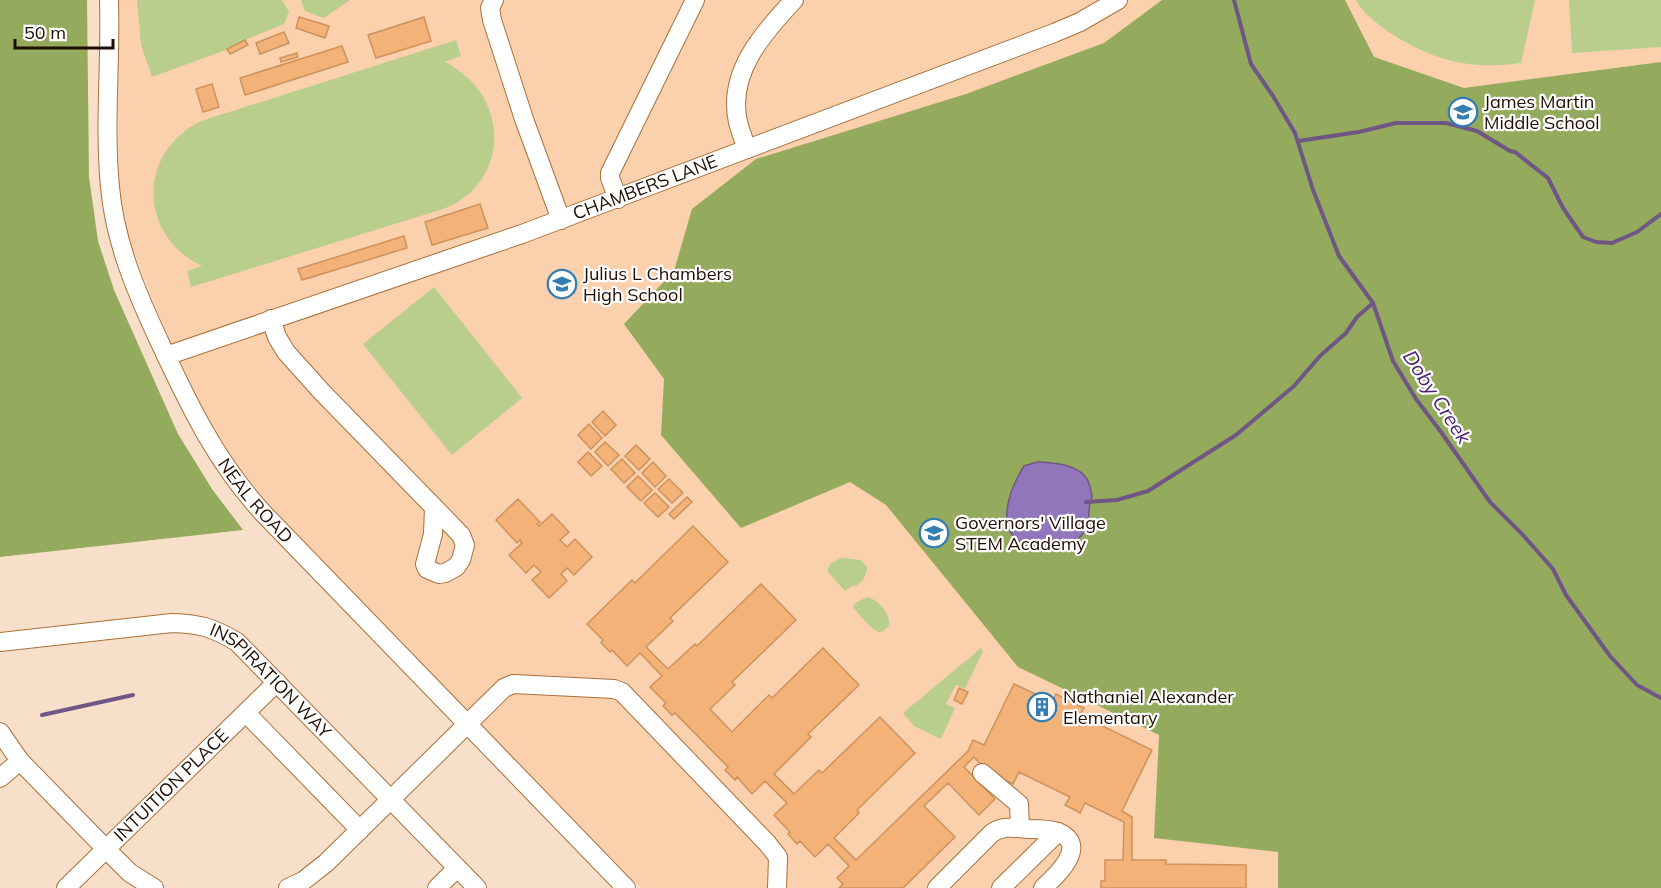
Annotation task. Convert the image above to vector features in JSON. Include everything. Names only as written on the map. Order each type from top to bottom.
[{"type":"street","name":"NEAL ROAD","points":[[108,0],[108,150],[114,218],[128,268],[166,356],[205,435],[252,502],[626,888]]},
{"type":"street","points":[[494,0],[490,8],[492,20],[524,119],[561,220]]},
{"type":"street","points":[[618,199],[610,172],[695,0]]},
{"type":"street","points":[[747,149],[738,123],[736,106],[740,75],[759,41],[794,0]]},
{"type":"street","name":"CHAMBERS LANE","points":[[166,356],[399,277],[618,199],[1054,33],[1080,22],[1119,0]]},
{"type":"street","points":[[271,319],[277,337],[286,352],[434,507]]},
{"type":"street","name":"INSPIRATION WAY","points":[[0,642],[172,623],[195,624],[217,630],[237,642],[477,888]]},
{"type":"street","name":"INTUITION PLACE","points":[[66,888],[277,682]]},
{"type":"street","points":[[288,888],[303,881],[319,869],[504,688],[513,684],[618,690],[772,848],[778,857],[777,888]]},
{"type":"street","points":[[246,712],[360,830]]},
{"type":"street","points":[[0,732],[20,761],[106,849],[130,873],[154,888]]},
{"type":"street","points":[[0,778],[20,761]]},
{"type":"street","points":[[982,774],[1019,804],[1020,828]]},
{"type":"street","points":[[937,888],[992,833],[1001,828],[1050,830],[1058,832],[1070,843],[1071,853],[1066,864],[1043,888]]},
{"type":"street","points":[[1001,888],[1058,832]]},
{"type":"street","points":[[436,888],[457,868]]},
{"type":"shaded area","points":[[118,0],[1661,0],[1661,888],[641,888],[489,734],[277,513],[243,473],[218,436],[194,391],[158,313],[129,239],[119,193]]},
{"type":"shaded area","points":[[1038,462],[1072,467],[1083,474],[1088,481],[1092,497],[1087,527],[1074,541],[1046,547],[1028,545],[1017,539],[1010,531],[1007,519],[1011,493],[1024,466]]},
{"type":"green space","points":[[0,0],[87,0],[89,177],[98,241],[114,290],[178,434],[212,489],[243,530],[0,557]]},
{"type":"green space","points":[[137,0],[282,0],[289,12],[284,24],[228,49],[152,77],[141,45]]},
{"type":"green space","points":[[301,0],[350,0],[324,18],[305,11]]},
{"type":"green space","points":[[1162,0],[1345,0],[1374,57],[1464,88],[1661,62],[1661,888],[1278,888],[1278,852],[1154,838],[1159,735],[1018,667],[886,505],[850,482],[741,528],[661,435],[664,379],[624,324],[674,271],[692,209],[756,159],[966,94],[1104,43]]},
{"type":"green space","points":[[1356,0],[1535,0],[1521,63],[1485,65],[1452,61],[1405,42],[1366,14]]},
{"type":"green space","points":[[1569,0],[1661,0],[1661,47],[1572,53]]},
{"type":"green space","points":[[456,40],[461,56],[445,62],[466,76],[482,95],[491,115],[494,137],[491,159],[482,179],[466,196],[443,209],[191,287],[187,271],[202,266],[181,252],[166,235],[157,215],[154,194],[156,173],[165,153],[180,135],[201,121]]},
{"type":"green space","points":[[434,287],[522,398],[452,455],[363,344]]},
{"type":"green space","points":[[841,558],[861,560],[867,567],[862,581],[845,591],[827,571],[830,564]]},
{"type":"green space","points":[[867,597],[879,604],[888,616],[889,625],[883,631],[874,629],[853,607],[855,603]]},
{"type":"green space","points":[[981,648],[983,651],[965,689],[956,685],[946,704],[955,708],[941,739],[914,726],[903,713]]},
{"type":"building","points":[[299,17],[329,26],[325,38],[296,28]]},
{"type":"building","points":[[424,17],[431,41],[376,58],[368,35]]},
{"type":"building","points":[[284,32],[289,43],[260,54],[256,43]]},
{"type":"building","points":[[245,40],[248,45],[230,54],[227,49]]},
{"type":"building","points":[[342,46],[348,62],[245,95],[240,78]]},
{"type":"building","points":[[297,53],[298,57],[281,62],[280,58]]},
{"type":"building","points":[[212,84],[219,107],[203,112],[196,89]]},
{"type":"building","points":[[480,204],[488,228],[432,245],[425,222]]},
{"type":"building","points":[[404,236],[407,248],[302,280],[298,269]]},
{"type":"building","points":[[603,411],[616,425],[605,436],[592,422]]},
{"type":"building","points":[[589,424],[602,438],[591,449],[578,435]]},
{"type":"building","points":[[605,442],[619,455],[608,466],[595,452]]},
{"type":"building","points":[[636,445],[650,459],[639,470],[625,456]]},
{"type":"building","points":[[588,452],[602,466],[591,476],[578,462]]},
{"type":"building","points":[[622,459],[635,473],[624,483],[611,469]]},
{"type":"building","points":[[653,462],[666,476],[655,487],[642,473]]},
{"type":"building","points":[[638,476],[652,490],[641,501],[627,487]]},
{"type":"building","points":[[669,479],[683,493],[672,503],[658,489]]},
{"type":"building","points":[[655,493],[669,507],[658,517],[644,503]]},
{"type":"building","points":[[687,497],[692,502],[674,519],[669,514]]},
{"type":"building","points":[[518,499],[540,522],[537,524],[539,526],[552,514],[569,532],[560,540],[567,547],[575,539],[592,557],[574,575],[567,568],[561,574],[567,581],[549,598],[532,580],[541,572],[534,565],[526,573],[509,555],[522,543],[520,540],[517,543],[496,520]]},
{"type":"building","name":"Nathaniel Alexander Elementary","points":[[693,526],[728,562],[670,618],[673,621],[646,647],[668,669],[695,644],[697,646],[761,584],[796,620],[732,682],[735,685],[710,709],[732,732],[769,695],[772,698],[823,648],[859,685],[808,734],[811,737],[774,774],[794,794],[819,770],[822,773],[880,717],[915,753],[857,810],[859,813],[834,838],[856,860],[968,751],[973,740],[984,745],[1014,684],[1052,702],[1056,694],[1084,708],[1080,715],[1152,750],[1122,811],[1132,817],[1132,860],[1166,860],[1166,864],[1246,865],[1246,888],[1101,888],[1101,881],[1105,881],[1105,860],[1123,860],[1124,822],[1085,803],[1080,813],[1065,805],[1070,797],[1019,772],[1013,784],[988,772],[974,757],[964,767],[995,799],[979,815],[948,783],[924,806],[955,837],[903,888],[839,888],[843,884],[837,878],[849,866],[828,844],[815,857],[800,841],[797,844],[788,834],[790,832],[774,815],[787,803],[765,781],[752,794],[737,777],[735,780],[725,770],[728,767],[675,713],[672,715],[663,706],[666,703],[650,687],[662,676],[640,653],[627,666],[612,650],[610,652],[601,643],[603,640],[587,624],[632,580],[635,583]]},
{"type":"building","points":[[959,688],[968,692],[962,704],[954,700]]},
{"type":"waterway","name":"Doby Creek","points":[[1234,0],[1251,64],[1295,133],[1313,190],[1339,256],[1373,303],[1393,361],[1416,399],[1490,502],[1553,569],[1566,595],[1610,656],[1637,685],[1661,698]]},
{"type":"waterway","points":[[1298,141],[1359,132],[1396,123],[1446,123],[1477,131],[1515,152],[1548,178],[1563,208],[1583,237],[1596,242],[1612,243],[1637,232],[1661,214]]},
{"type":"waterway","points":[[1086,502],[1117,500],[1148,491],[1236,435],[1294,386],[1320,356],[1346,333],[1357,317],[1373,303]]},
{"type":"waterway","points":[[42,715],[133,695]]},
{"type":"place","name":"James Martin Middle School","points":[[1463,112]]},
{"type":"place","name":"Julius L Chambers High School","points":[[562,284]]},
{"type":"place","name":"Governors' Village STEM Academy","points":[[934,533]]},
{"type":"place","name":"Nathaniel Alexander Elementary","points":[[1042,707]]}]
